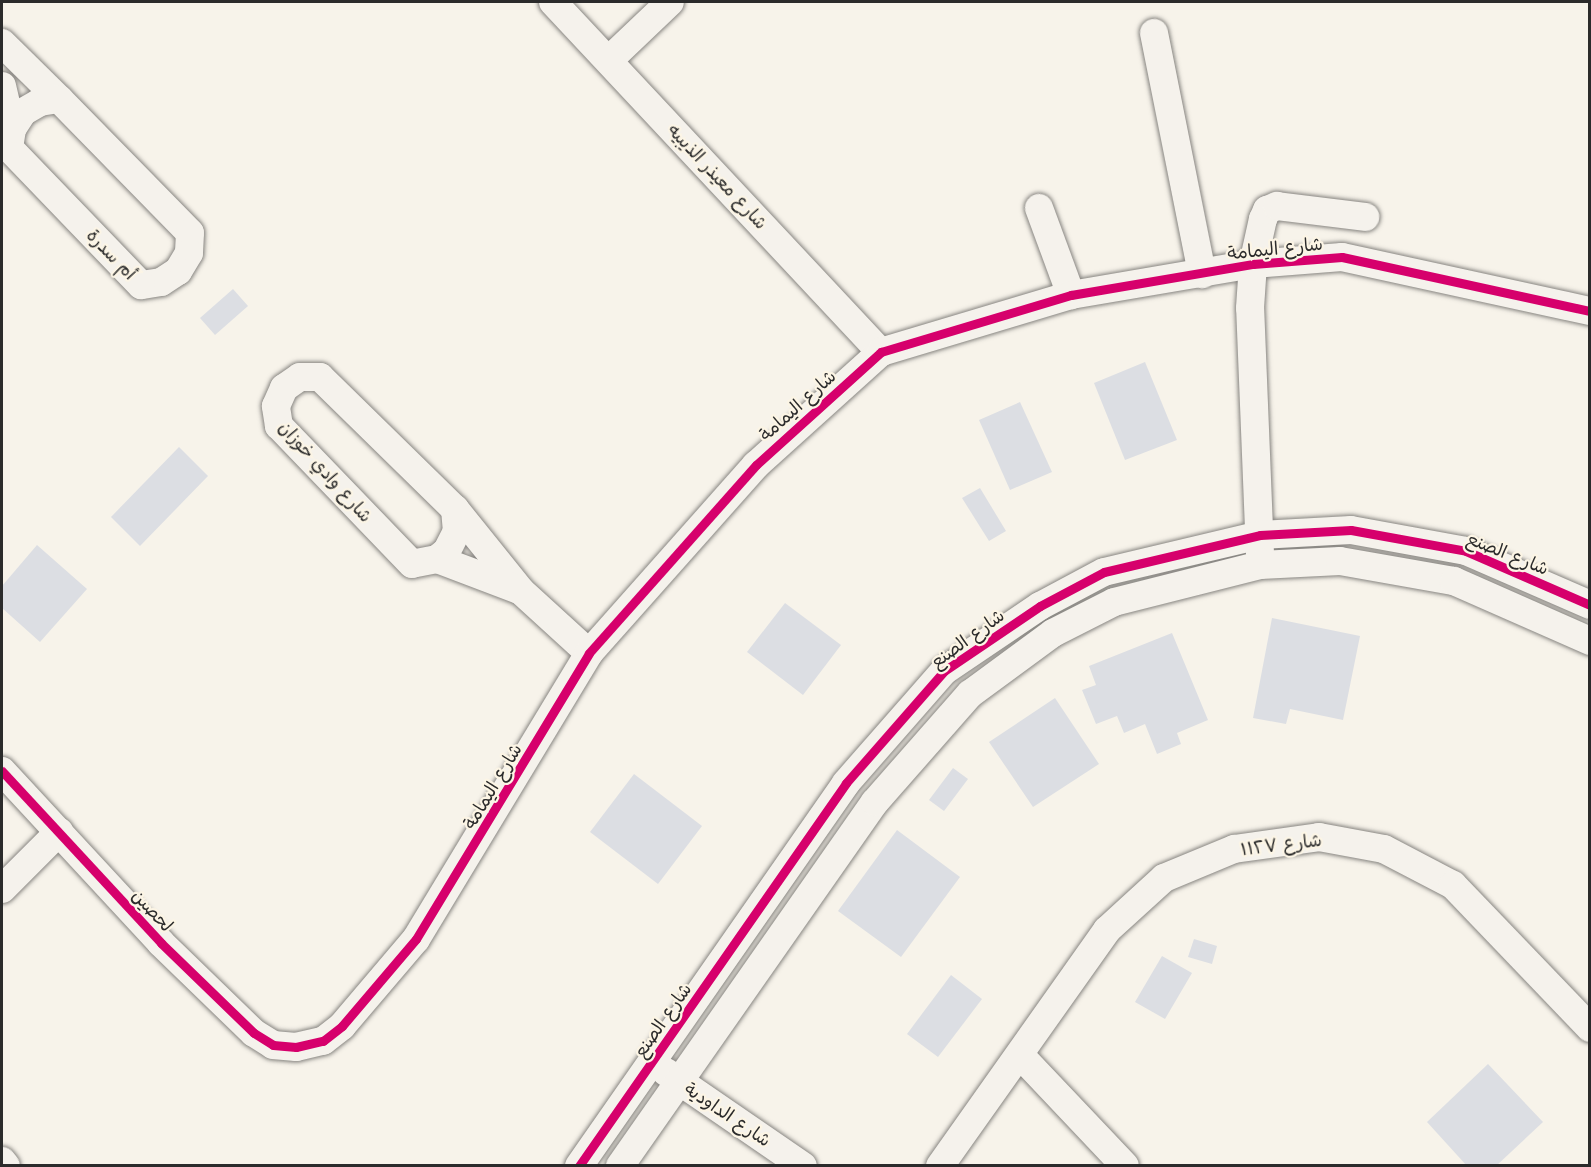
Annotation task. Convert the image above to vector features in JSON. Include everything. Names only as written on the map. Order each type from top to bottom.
[{"type":"street","name":"شارع معيذر الذيبيه","points":[[553,2],[881,352]]},
{"type":"street","points":[[609,60],[670,2]]},
{"type":"street","points":[[1154,33],[1202,274]]},
{"type":"street","name":"أم سدرة","points":[[2,42],[190,233],[189,253],[178,271],[161,282],[141,285],[9,148],[12,129],[2,86]]},
{"type":"street","points":[[12,129],[32,107],[59,99]]},
{"type":"street","points":[[1253,264],[1263,219],[1268,210],[1277,206],[1365,217]]},
{"type":"street","points":[[1039,208],[1071,295]]},
{"type":"street","name":"شارع اليمامة","points":[[296,1047],[322,1041],[342,1026],[416,939],[590,653],[756,465],[881,352],[1071,295],[1253,264],[1342,257],[1590,311]]},
{"type":"street","name":"شارع اليمامة","points":[[1253,264],[1250,308],[1260,565]]},
{"type":"street","name":"شارع وادي خوزان","points":[[521,591],[437,559],[412,564],[279,426],[276,406],[284,388],[300,377],[320,377],[455,509],[521,591],[590,653]]},
{"type":"street","points":[[437,559],[453,542],[457,520],[455,509]]},
{"type":"street","name":"شارع الصنع","points":[[579,1166],[653,1063],[846,783],[944,671],[1040,606],[1104,572],[1260,535],[1351,530],[1466,551],[1590,605]]},
{"type":"street","points":[[620,1166],[875,802],[970,694],[1053,633],[1114,602],[1260,565],[1340,561],[1454,581],[1590,640]]},
{"type":"street","name":"لحصين","points":[[2,771],[161,943],[254,1033],[273,1045],[296,1047]]},
{"type":"street","points":[[2,889],[59,832]]},
{"type":"street","name":"شارع ١١٢٧","points":[[940,1166],[1021,1056],[1107,930],[1164,878],[1234,849],[1318,837],[1384,849],[1453,885],[1590,1028]]},
{"type":"street","points":[[1021,1056],[1125,1166]]},
{"type":"street","name":"شارع الداودية","points":[[653,1063],[803,1166]]},
{"type":"street","points":[[2,1161],[6,1166]]},
{"type":"building","points":[[233,289],[248,306],[215,335],[200,318]]},
{"type":"building","points":[[1145,362],[1177,440],[1125,460],[1094,383]]},
{"type":"building","points":[[1020,402],[1052,472],[1010,490],[979,420]]},
{"type":"building","points":[[179,447],[208,476],[140,546],[111,517]]},
{"type":"building","points":[[980,488],[1006,531],[989,541],[962,498]]},
{"type":"building","points":[[37,545],[87,589],[40,642],[2,608],[2,586]]},
{"type":"building","points":[[785,603],[841,645],[803,695],[747,652]]},
{"type":"building","points":[[1272,618],[1360,636],[1343,720],[1290,709],[1286,724],[1253,718]]},
{"type":"building","points":[[1172,633],[1208,720],[1177,733],[1181,744],[1157,754],[1145,724],[1124,733],[1117,716],[1096,724],[1082,690],[1096,685],[1089,666]]},
{"type":"building","points":[[1055,698],[1099,764],[1033,807],[989,742]]},
{"type":"building","points":[[953,768],[968,779],[944,811],[929,800]]},
{"type":"building","points":[[634,774],[702,826],[658,884],[590,832]]},
{"type":"building","points":[[897,830],[960,877],[901,957],[838,911]]},
{"type":"building","points":[[1194,939],[1217,946],[1212,964],[1188,957]]},
{"type":"building","points":[[1162,956],[1192,973],[1165,1019],[1135,1002]]},
{"type":"building","points":[[951,975],[982,999],[938,1057],[907,1034]]},
{"type":"building","points":[[1488,1064],[1543,1122],[1496,1166],[1467,1166],[1427,1122]]},
{"type":"cycle path","points":[[2,771],[161,943],[254,1033],[273,1045],[296,1047],[323,1041],[342,1026],[416,939],[589,653],[756,465],[881,352],[1071,295],[1253,264],[1342,257],[1590,311]]},
{"type":"cycle path","points":[[579,1166],[846,783],[944,671],[1040,606],[1104,572],[1260,535],[1351,530],[1466,551],[1590,605]]}]
